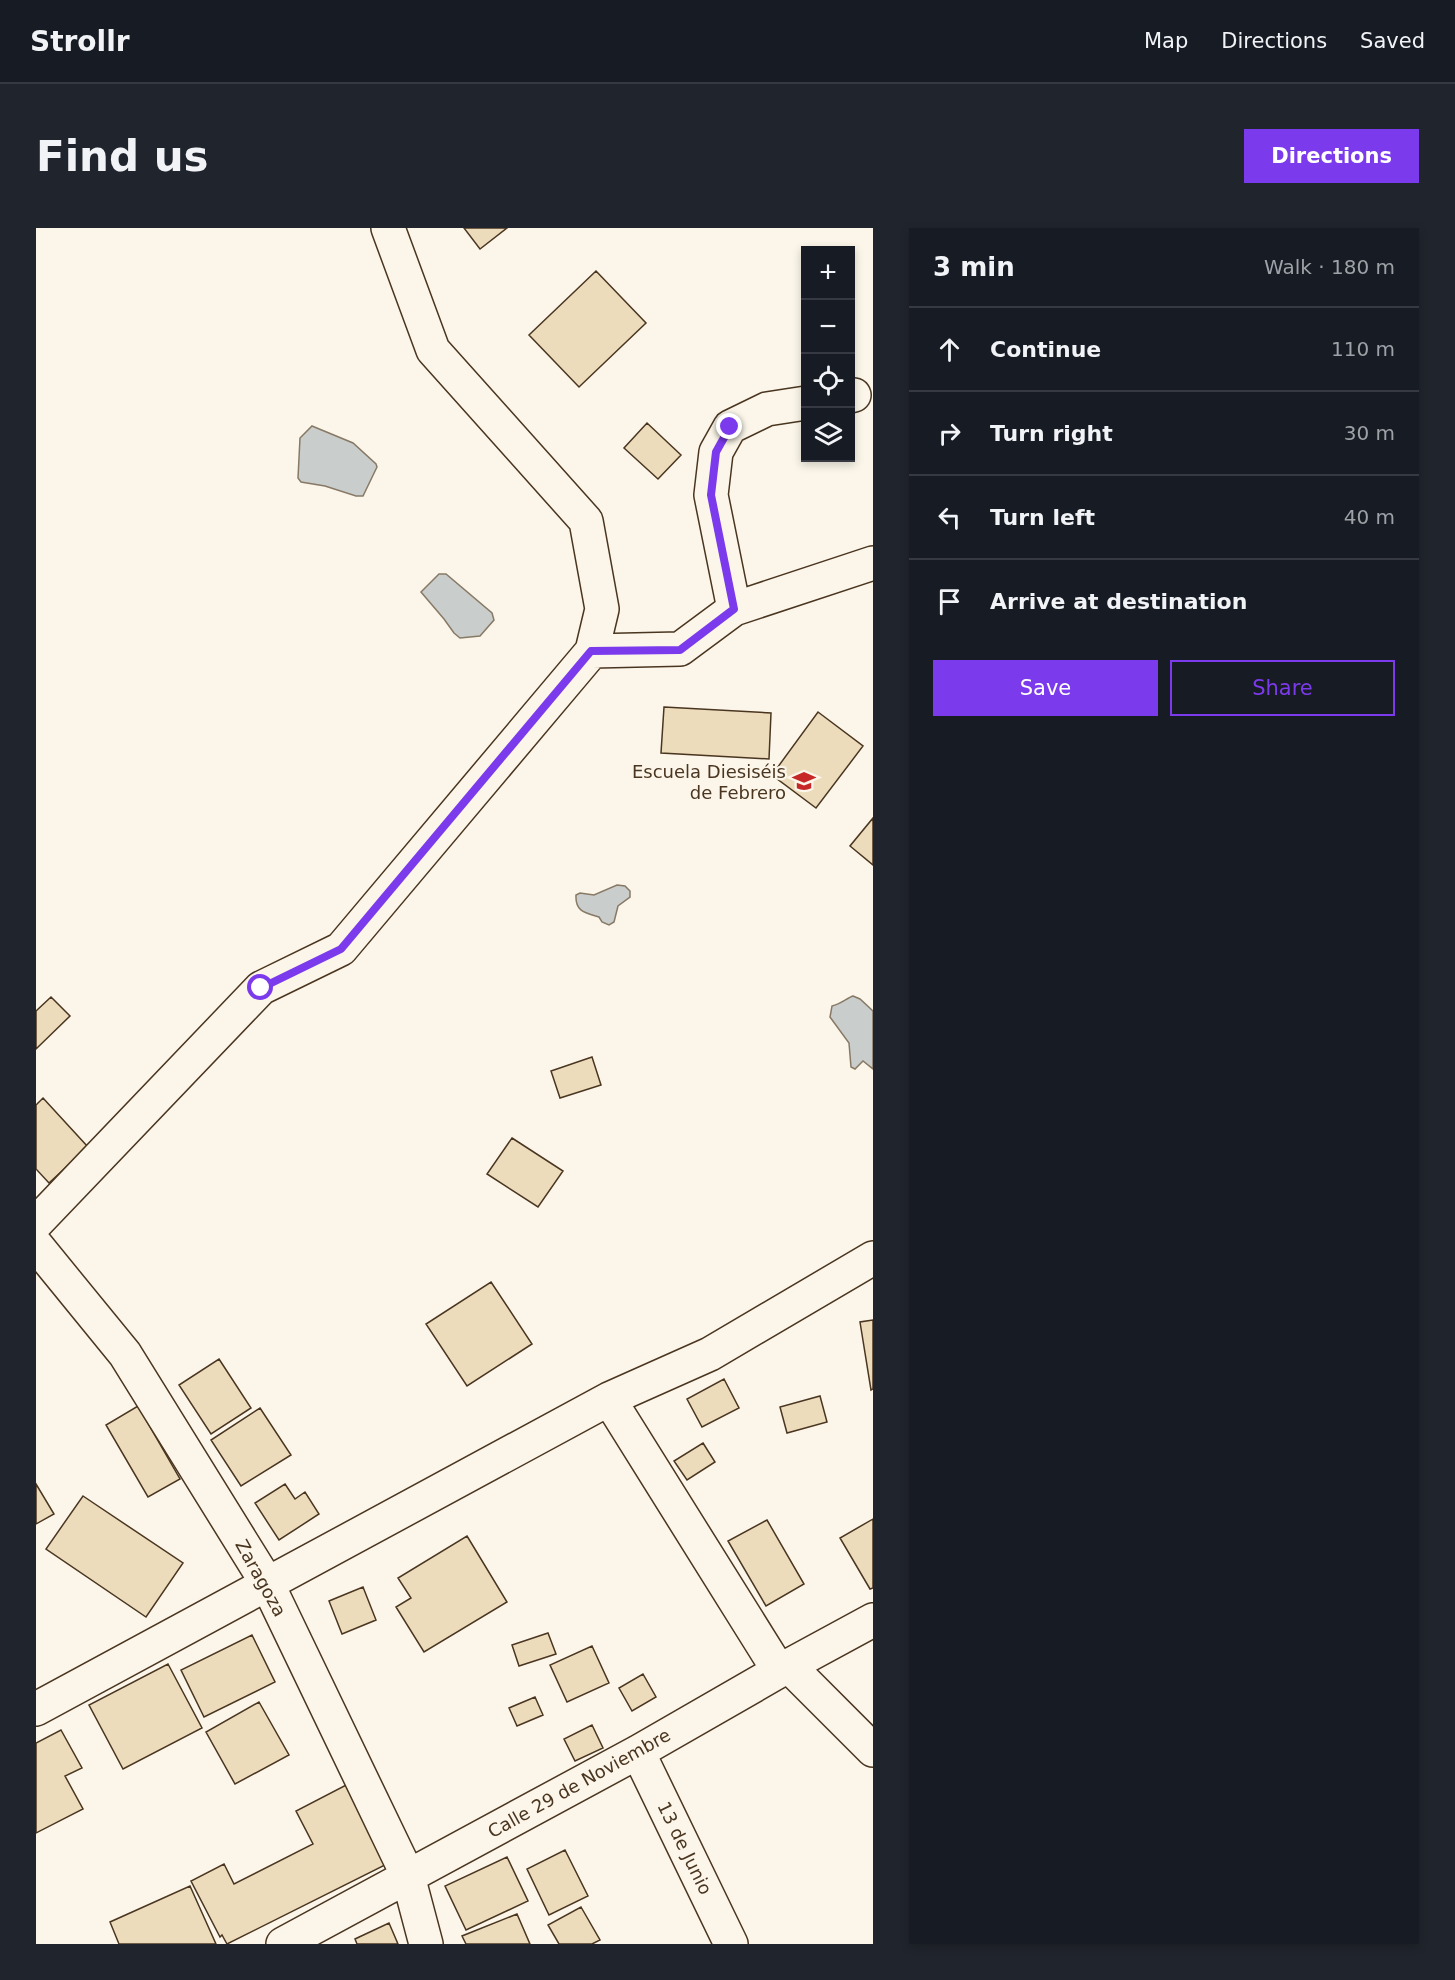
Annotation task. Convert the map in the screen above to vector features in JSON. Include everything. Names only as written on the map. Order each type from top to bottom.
[{"type":"street","points":[[36,1222],[261,988],[341,949],[591,651],[603,609],[586,521],[433,350],[388,228]]},
{"type":"street","points":[[734,609],[711,495],[716,452],[730,427],[767,409],[801,404]]},
{"type":"street","points":[[591,651],[680,650],[734,609],[873,563]]},
{"type":"street","name":"Zaragoza","points":[[36,1245],[125,1354],[267,1583],[408,1876],[426,1944]]},
{"type":"street","points":[[36,1709],[609,1399],[710,1354],[873,1258]]},
{"type":"street","points":[[609,1399],[784,1668],[873,1750]]},
{"type":"street","name":"Calle 29 de Noviembre","points":[[283,1944],[638,1752],[873,1620]]},
{"type":"street","name":"13 de Junio","points":[[638,1752],[731,1944]]},
{"type":"shaded area","points":[[312,426],[353,443],[376,464],[377,467],[363,496],[301,482],[298,478],[300,438]]},
{"type":"shaded area","points":[[439,574],[446,574],[492,613],[494,620],[480,636],[460,638],[421,592]]},
{"type":"shaded area","points":[[617,885],[625,886],[630,891],[630,897],[618,906],[614,922],[609,925],[602,922],[599,917],[582,911],[577,905],[576,895],[580,893],[594,895]]},
{"type":"shaded area","points":[[853,996],[873,1011],[873,1069],[863,1061],[855,1069],[851,1067],[849,1043],[830,1017],[832,1006]]},
{"type":"building","points":[[464,228],[507,228],[480,249]]},
{"type":"building","points":[[596,271],[646,323],[579,387],[529,335]]},
{"type":"building","points":[[647,423],[681,455],[658,479],[624,448]]},
{"type":"building","points":[[664,707],[771,713],[769,759],[661,753]]},
{"type":"building","points":[[818,712],[863,746],[816,808],[772,775]]},
{"type":"building","points":[[873,818],[873,865],[850,846]]},
{"type":"building","points":[[51,997],[70,1016],[36,1049],[36,1011]]},
{"type":"building","points":[[592,1057],[601,1085],[560,1098],[551,1071]]},
{"type":"building","points":[[43,1098],[88,1147],[49,1183],[36,1169],[36,1105]]},
{"type":"building","points":[[512,1138],[563,1171],[538,1207],[487,1174]]},
{"type":"building","points":[[491,1282],[532,1344],[467,1386],[426,1324]]},
{"type":"building","points":[[873,1320],[873,1389],[871,1390],[860,1322]]},
{"type":"building","points":[[219,1359],[251,1408],[211,1434],[179,1385]]},
{"type":"building","points":[[724,1379],[739,1408],[702,1427],[687,1399]]},
{"type":"building","points":[[820,1396],[827,1422],[787,1433],[780,1407]]},
{"type":"building","points":[[138,1406],[180,1479],[148,1497],[106,1425]]},
{"type":"building","points":[[260,1408],[291,1455],[241,1486],[211,1440]]},
{"type":"building","points":[[703,1443],[715,1462],[687,1480],[674,1461]]},
{"type":"building","points":[[36,1484],[54,1514],[36,1524]]},
{"type":"building","points":[[285,1484],[295,1499],[305,1492],[319,1514],[279,1540],[255,1503]]},
{"type":"building","points":[[83,1496],[183,1563],[146,1617],[46,1549]]},
{"type":"building","points":[[873,1519],[873,1588],[870,1589],[840,1538]]},
{"type":"building","points":[[767,1520],[804,1584],[766,1606],[728,1541]]},
{"type":"building","points":[[467,1536],[507,1602],[424,1652],[396,1607],[411,1598],[398,1578]]},
{"type":"building","points":[[363,1587],[376,1620],[342,1634],[329,1601]]},
{"type":"building","points":[[548,1633],[556,1654],[519,1666],[512,1645]]},
{"type":"building","points":[[252,1635],[275,1682],[204,1717],[181,1670]]},
{"type":"building","points":[[592,1646],[609,1683],[567,1702],[550,1665]]},
{"type":"building","points":[[168,1664],[202,1728],[123,1769],[89,1705]]},
{"type":"building","points":[[643,1674],[656,1697],[632,1711],[619,1688]]},
{"type":"building","points":[[535,1697],[543,1715],[517,1726],[509,1708]]},
{"type":"building","points":[[259,1702],[289,1755],[235,1784],[206,1732]]},
{"type":"building","points":[[592,1725],[603,1748],[575,1761],[564,1739]]},
{"type":"building","points":[[61,1730],[82,1768],[65,1776],[83,1809],[36,1833],[36,1743]]},
{"type":"building","points":[[350,1783],[391,1862],[227,1944],[222,1935],[220,1937],[191,1881],[224,1864],[234,1884],[313,1844],[296,1811]]},
{"type":"building","points":[[565,1850],[588,1896],[549,1915],[527,1869]]},
{"type":"building","points":[[507,1857],[528,1901],[466,1930],[445,1886]]},
{"type":"building","points":[[190,1886],[216,1944],[119,1944],[110,1922]]},
{"type":"building","points":[[581,1907],[600,1940],[592,1944],[559,1944],[548,1925]]},
{"type":"building","points":[[517,1914],[530,1944],[466,1944],[462,1936]]},
{"type":"building","points":[[389,1923],[398,1944],[357,1944],[355,1939]]},
{"type":"place","name":"Escuela Diesiséis de Febrero","points":[[804,781]]},
{"type":"route","points":[[261,988],[341,949],[591,651],[680,650],[734,609],[711,495],[716,452],[730,427]]}]
